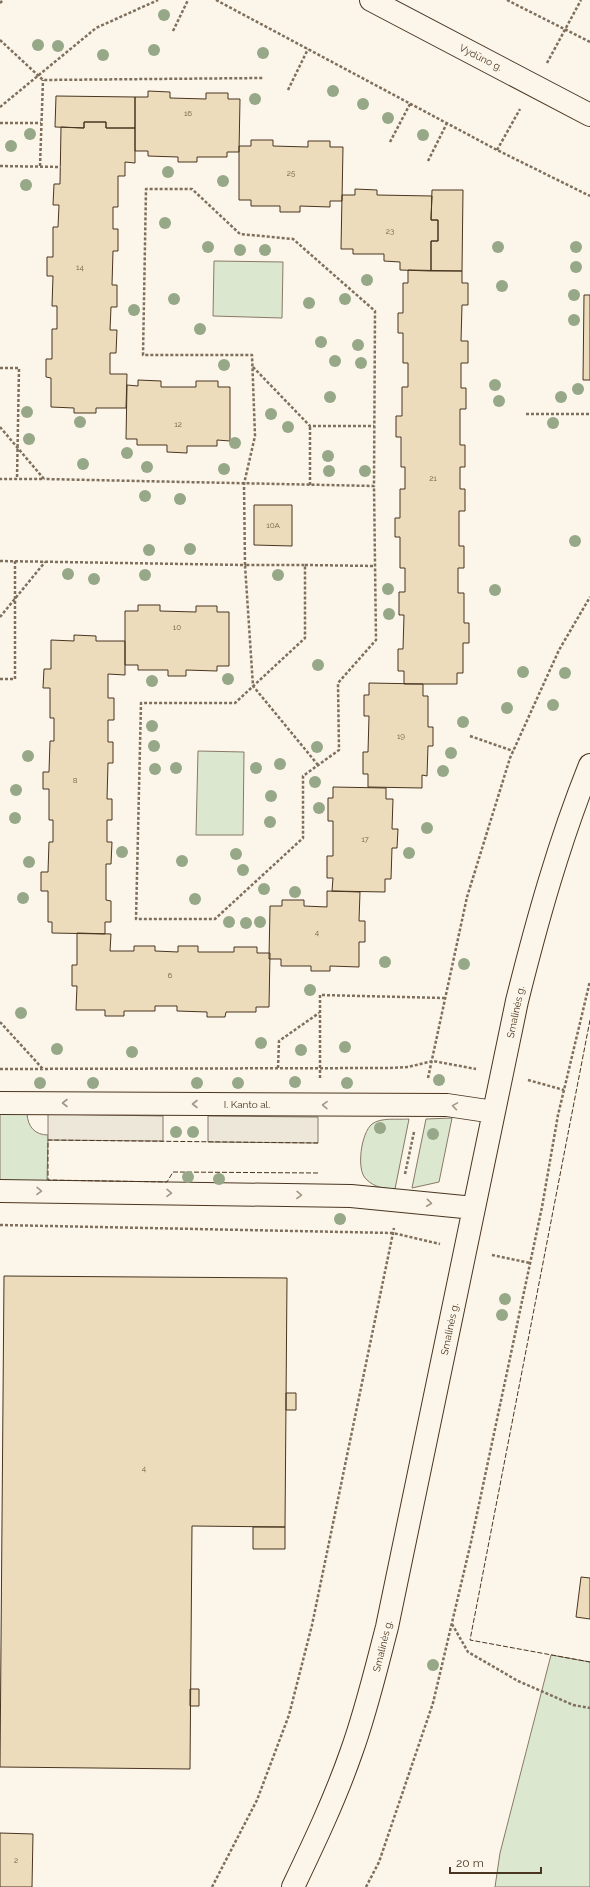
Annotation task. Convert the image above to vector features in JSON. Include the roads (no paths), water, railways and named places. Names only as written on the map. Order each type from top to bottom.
[{"type":"street","name":"Vydūno g.","points":[[371,0],[590,115]]},
{"type":"street","name":"Smalinės g.","points":[[293,1887],[316,1841],[351,1753],[368,1700],[387,1627],[517,1001],[541,906],[570,814],[590,765]]},
{"type":"street","name":"I. Kanto al.","points":[[0,1103],[447,1105],[494,1112]]},
{"type":"street","points":[[0,1191],[343,1196],[400,1200],[474,1208]]}]
